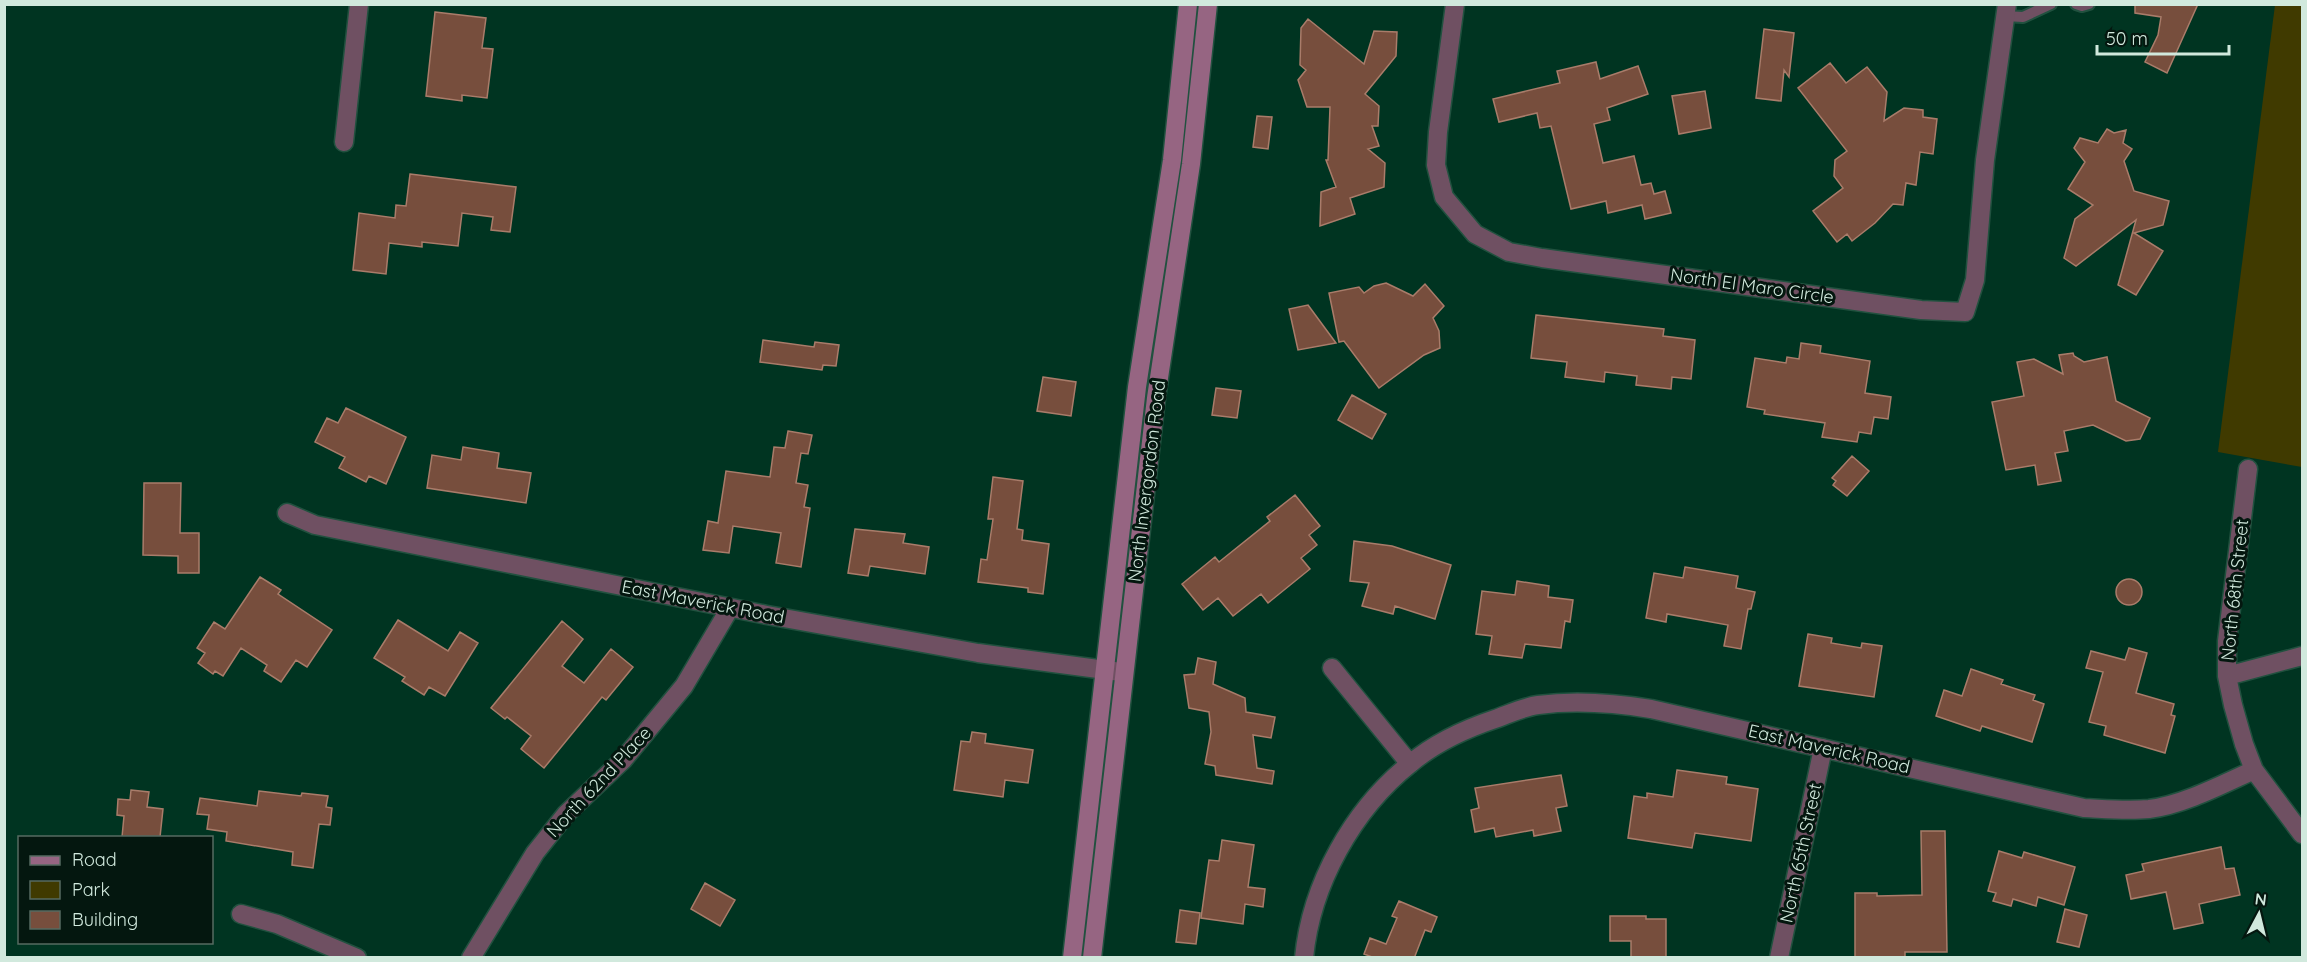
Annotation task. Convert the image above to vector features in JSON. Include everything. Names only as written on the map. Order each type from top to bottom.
[{"type":"street","points":[[344,142],[359,4]]},
{"type":"street","name":"North Invergordon Road","points":[[1072,957],[1137,387],[1172,160],[1188,4]]},
{"type":"street","name":"North Invergordon Road","points":[[1092,957],[1156,398],[1191,164],[1208,4]]},
{"type":"street","name":"North El Maro Circle","points":[[1455,4],[1438,132],[1436,165],[1444,197],[1475,234],[1509,252],[1542,258],[1921,310],[1965,312],[1975,280],[1985,160],[2008,12]]},
{"type":"street","name":"North 68th Street","points":[[2248,469],[2227,641],[2228,676],[2238,725],[2254,770],[2302,834]]},
{"type":"street","name":"East Maverick Road","points":[[286,513],[315,525],[730,608],[978,653],[1124,673]]},
{"type":"street","name":"North 62nd Place","points":[[471,957],[535,853],[566,814],[623,760],[684,686],[730,608]]},
{"type":"street","points":[[2228,676],[2302,656]]},
{"type":"street","points":[[1332,668],[1410,764]]},
{"type":"street","name":"East Maverick Road","points":[[1304,957],[1315,906],[1331,865],[1343,842],[1366,808],[1410,764],[1436,745],[1481,724],[1536,705],[1621,704],[1651,709],[2084,808],[2117,810],[2151,808],[2188,798],[2254,770]]},
{"type":"street","name":"North 65th Street","points":[[1779,957],[1824,748]]},
{"type":"street","points":[[241,914],[277,924],[357,957]]},
{"type":"lane","points":[[2008,12],[2020,4]]},
{"type":"lane","points":[[2008,12],[2023,17],[2051,4]]},
{"type":"lane","points":[[2076,4],[2082,6],[2089,4]]},
{"type":"green space","points":[[2275,5],[2302,5],[2302,467],[2218,452]]},
{"type":"building","points":[[2135,4],[2198,4],[2167,73],[2145,62],[2158,35],[2161,17],[2135,13]]},
{"type":"building","points":[[435,12],[486,18],[482,48],[493,49],[487,98],[462,95],[462,101],[426,96]]},
{"type":"building","points":[[1308,19],[1364,64],[1374,31],[1397,32],[1396,56],[1365,94],[1379,106],[1378,126],[1372,126],[1379,146],[1368,149],[1385,163],[1384,187],[1350,198],[1355,214],[1320,226],[1321,192],[1336,187],[1326,160],[1328,160],[1330,107],[1307,107],[1298,80],[1306,70],[1300,65],[1301,28]]},
{"type":"building","points":[[1764,29],[1794,33],[1789,77],[1784,70],[1781,101],[1756,98]]},
{"type":"building","points":[[1596,62],[1600,79],[1638,66],[1648,94],[1607,108],[1610,120],[1594,124],[1603,163],[1634,156],[1641,185],[1651,183],[1654,194],[1665,191],[1671,213],[1645,219],[1642,205],[1608,213],[1606,201],[1571,209],[1551,126],[1540,128],[1537,113],[1499,122],[1493,99],[1560,83],[1557,71]]},
{"type":"building","points":[[1830,63],[1846,83],[1867,67],[1887,92],[1884,121],[1904,108],[1923,110],[1923,117],[1937,119],[1933,154],[1920,152],[1916,185],[1906,183],[1903,205],[1893,204],[1875,223],[1852,241],[1847,234],[1837,242],[1813,211],[1843,188],[1834,176],[1835,160],[1847,151],[1798,88]]},
{"type":"building","points":[[1705,91],[1711,128],[1679,134],[1672,96]]},
{"type":"building","points":[[1257,116],[1272,117],[1268,149],[1253,147]]},
{"type":"building","points":[[2107,129],[2114,133],[2126,130],[2123,143],[2132,149],[2124,161],[2134,191],[2169,201],[2163,225],[2134,233],[2163,251],[2136,295],[2118,285],[2136,220],[2076,266],[2064,258],[2075,219],[2093,205],[2068,189],[2085,162],[2074,148],[2080,138],[2098,143]]},
{"type":"building","points":[[410,174],[516,187],[510,232],[491,230],[493,217],[462,213],[458,246],[422,242],[422,247],[389,243],[386,274],[353,270],[359,213],[395,218],[396,205],[406,206]]},
{"type":"building","points":[[1386,283],[1413,296],[1425,284],[1444,306],[1433,318],[1439,331],[1440,348],[1424,355],[1379,388],[1344,341],[1339,342],[1329,293],[1359,287],[1364,293],[1374,286]]},
{"type":"building","points":[[1308,305],[1336,343],[1298,350],[1289,309]]},
{"type":"building","points":[[1536,315],[1664,329],[1663,336],[1695,340],[1691,379],[1672,377],[1671,389],[1636,385],[1637,376],[1605,372],[1604,382],[1565,377],[1567,362],[1531,358]]},
{"type":"building","points":[[763,340],[814,347],[815,342],[839,345],[836,366],[823,365],[822,370],[760,362]]},
{"type":"building","points":[[1801,343],[1821,346],[1820,353],[1870,361],[1865,393],[1891,397],[1888,419],[1874,417],[1871,434],[1859,432],[1857,442],[1822,437],[1825,423],[1764,414],[1765,410],[1747,407],[1755,358],[1786,363],[1787,357],[1799,359]]},
{"type":"building","points":[[2073,353],[2084,362],[2107,357],[2116,401],[2150,418],[2140,439],[2126,441],[2093,425],[2064,431],[2068,451],[2055,453],[2061,481],[2038,485],[2035,465],[2006,470],[1992,402],[2024,396],[2017,362],[2034,359],[2063,374],[2059,355]]},
{"type":"building","points":[[1043,377],[1076,382],[1071,416],[1037,411]]},
{"type":"building","points":[[1216,388],[1241,391],[1237,418],[1212,415]]},
{"type":"building","points":[[1352,395],[1386,414],[1372,439],[1338,420]]},
{"type":"building","points":[[346,408],[406,437],[386,484],[369,476],[366,482],[339,468],[345,457],[315,442],[327,418],[338,423]]},
{"type":"building","points":[[788,431],[812,435],[808,454],[801,453],[796,483],[808,485],[804,507],[810,508],[801,567],[776,563],[781,533],[733,526],[729,553],[703,550],[708,521],[718,523],[726,471],[770,477],[774,447],[785,448]]},
{"type":"building","points":[[463,447],[499,453],[497,468],[531,473],[526,503],[427,488],[432,455],[461,460]]},
{"type":"building","points":[[1852,456],[1869,471],[1847,496],[1833,485],[1836,481],[1832,478]]},
{"type":"building","points":[[993,477],[1023,481],[1017,529],[1023,530],[1022,540],[1049,544],[1043,594],[1028,592],[1028,588],[978,582],[981,559],[987,560],[993,519],[988,519]]},
{"type":"building","points":[[144,483],[181,483],[180,533],[199,533],[199,573],[178,573],[178,556],[143,555]]},
{"type":"building","points":[[1295,495],[1320,526],[1309,535],[1317,545],[1301,558],[1310,569],[1268,603],[1261,594],[1233,616],[1218,598],[1203,610],[1182,584],[1215,557],[1219,562],[1270,521],[1267,517]]},
{"type":"building","points":[[855,529],[905,534],[903,543],[929,547],[925,574],[870,566],[868,576],[848,573]]},
{"type":"building","points":[[1354,541],[1392,546],[1451,565],[1435,619],[1395,606],[1393,614],[1362,606],[1369,583],[1350,581]]},
{"type":"building","points":[[1685,567],[1738,576],[1736,588],[1755,592],[1751,609],[1748,609],[1741,649],[1724,646],[1728,625],[1667,614],[1666,622],[1646,618],[1654,573],[1683,578]]},
{"type":"building","points":[[260,577],[281,590],[278,594],[332,630],[307,667],[296,660],[281,682],[264,671],[267,665],[241,648],[223,676],[215,671],[213,674],[198,663],[205,653],[197,648],[214,622],[225,629]]},
{"type":"building","points":[[2129,579],[2139,582],[2142,592],[2139,602],[2129,605],[2119,602],[2116,592],[2119,582]]},
{"type":"building","points":[[1517,581],[1549,586],[1548,597],[1573,600],[1570,622],[1565,621],[1561,648],[1525,644],[1522,658],[1489,654],[1492,636],[1476,634],[1482,591],[1515,595]]},
{"type":"building","points":[[398,620],[448,651],[460,632],[478,643],[445,696],[429,687],[424,695],[402,681],[405,677],[374,658]]},
{"type":"building","points":[[562,621],[583,639],[562,666],[584,683],[611,649],[633,667],[606,700],[602,697],[544,768],[521,749],[531,736],[507,717],[505,719],[491,708]]},
{"type":"building","points":[[1808,634],[1832,638],[1831,643],[1861,648],[1862,643],[1882,646],[1874,697],[1799,686]]},
{"type":"building","points":[[2129,648],[2147,653],[2136,693],[2174,704],[2171,715],[2175,716],[2165,753],[2104,735],[2106,726],[2089,722],[2103,672],[2086,668],[2091,651],[2125,660]]},
{"type":"building","points":[[1198,658],[1216,662],[1213,684],[1245,698],[1246,712],[1275,717],[1271,738],[1253,735],[1257,768],[1274,771],[1272,784],[1216,775],[1215,766],[1205,764],[1211,732],[1209,712],[1189,708],[1184,675],[1195,674]]},
{"type":"building","points":[[1971,669],[2003,680],[2001,684],[2035,695],[2033,700],[2044,704],[2032,742],[1982,726],[1980,731],[1936,716],[1944,690],[1962,696]]},
{"type":"building","points":[[972,732],[986,734],[985,743],[1033,750],[1028,783],[1005,780],[1003,797],[954,790],[961,741],[970,742]]},
{"type":"building","points":[[1677,770],[1727,777],[1726,784],[1758,789],[1751,841],[1695,833],[1692,848],[1628,838],[1634,796],[1647,798],[1647,793],[1673,797]]},
{"type":"building","points":[[1561,775],[1567,806],[1556,808],[1561,831],[1534,836],[1533,830],[1496,837],[1494,828],[1475,832],[1471,810],[1479,808],[1475,788]]},
{"type":"building","points":[[131,790],[149,792],[147,807],[163,809],[160,836],[122,836],[124,816],[117,815],[118,799],[130,800]]},
{"type":"building","points":[[259,791],[301,796],[302,793],[328,796],[326,807],[332,808],[330,825],[319,824],[313,868],[292,865],[293,852],[226,841],[227,832],[207,829],[209,815],[197,814],[200,798],[257,806]]},
{"type":"building","points":[[1921,831],[1945,831],[1947,952],[1905,952],[1905,957],[1855,957],[1855,893],[1877,893],[1877,896],[1922,895]]},
{"type":"building","points":[[1222,840],[1254,845],[1248,887],[1265,889],[1263,907],[1245,904],[1243,924],[1201,918],[1209,860],[1219,861]]},
{"type":"building","points":[[2221,847],[2225,869],[2234,868],[2240,895],[2199,904],[2203,923],[2174,929],[2166,892],[2131,899],[2126,875],[2144,871],[2142,864]]},
{"type":"building","points":[[1999,851],[2022,858],[2024,852],[2075,867],[2064,905],[2038,897],[2036,906],[2013,899],[2011,906],[1993,901],[1996,893],[1988,891]]},
{"type":"building","points":[[705,883],[735,900],[720,926],[691,909]]},
{"type":"building","points":[[1399,901],[1437,917],[1431,932],[1425,930],[1416,957],[1372,957],[1364,954],[1370,938],[1386,944],[1397,918],[1392,916]]},
{"type":"building","points":[[2065,909],[2087,915],[2079,947],[2057,942]]},
{"type":"building","points":[[1180,910],[1200,913],[1196,944],[1176,942]]},
{"type":"building","points":[[1610,916],[1646,916],[1646,919],[1666,919],[1666,957],[1631,957],[1631,941],[1610,941]]}]
